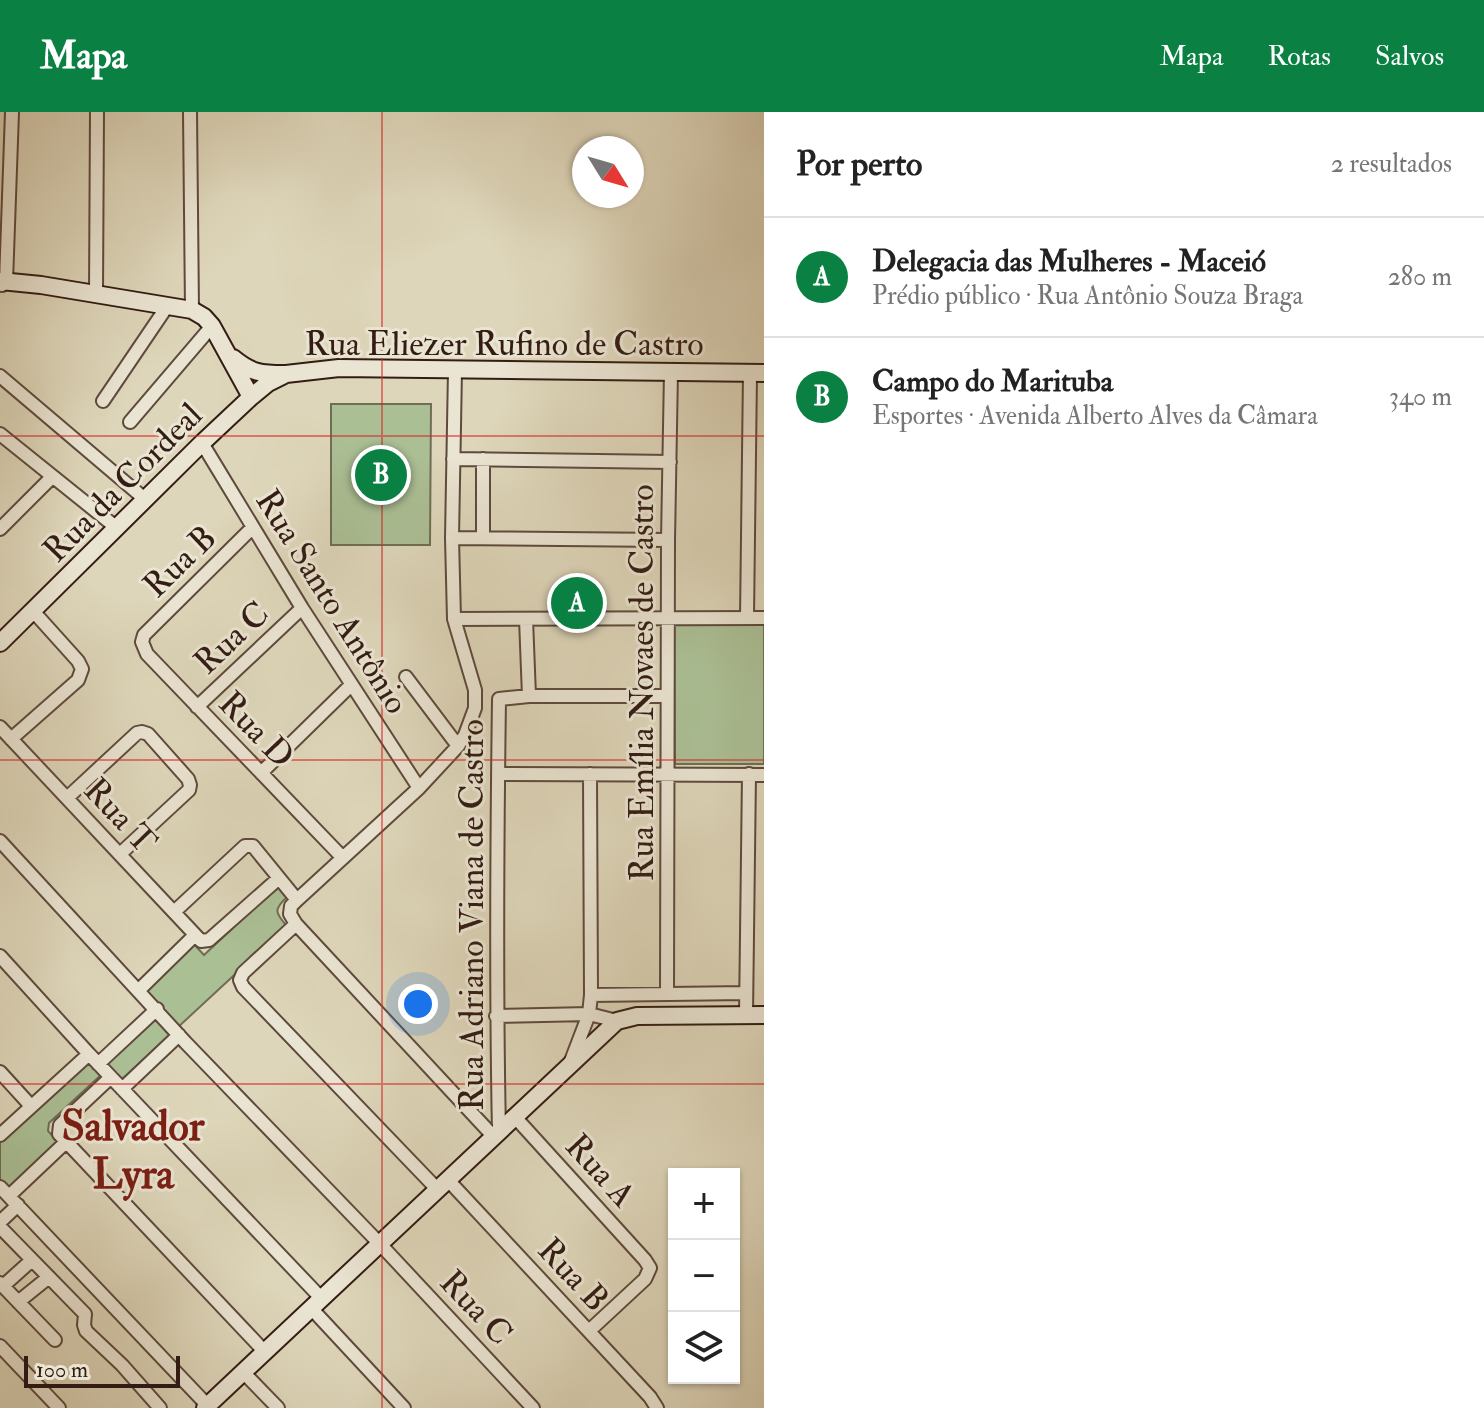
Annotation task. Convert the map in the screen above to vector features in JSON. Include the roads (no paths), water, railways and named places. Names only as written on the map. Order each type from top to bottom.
[{"type":"street","points":[[12,112],[2,283],[41,285],[192,310],[212,326],[251,397]]},
{"type":"street","points":[[96,294],[97,112]]},
{"type":"street","points":[[190,112],[192,310]]},
{"type":"street","points":[[103,401],[168,305]]},
{"type":"street","points":[[130,422],[212,326]]},
{"type":"street","points":[[227,353],[247,370],[286,374]]},
{"type":"street","name":"Rua Eliezer Rufino de Castro","points":[[251,397],[286,374],[339,368],[757,373]]},
{"type":"street","points":[[455,370],[454,619],[475,690],[475,708],[458,746],[419,788],[297,900],[291,906],[290,914],[296,924],[497,1134]]},
{"type":"street","name":"Rua Emília Novaes de Castro","points":[[667,993],[671,372]]},
{"type":"street","points":[[747,618],[750,398],[757,373]]},
{"type":"street","points":[[0,376],[146,500]]},
{"type":"street","name":"Rua da Cordeal","points":[[3,634],[33,611],[251,397]]},
{"type":"street","points":[[750,398],[764,397]]},
{"type":"street","points":[[0,434],[117,528]]},
{"type":"street","name":"Rua Santo Antônio","points":[[202,443],[302,608],[419,788]]},
{"type":"street","points":[[453,459],[670,462]]},
{"type":"street","points":[[483,459],[483,538]]},
{"type":"street","points":[[0,529],[52,477]]},
{"type":"street","name":"Rua B","points":[[144,635],[253,527]]},
{"type":"street","points":[[452,538],[668,540]]},
{"type":"street","name":"Rua C","points":[[197,707],[302,608]]},
{"type":"street","points":[[11,739],[78,680],[82,669],[33,611]]},
{"type":"street","points":[[454,619],[764,618]]},
{"type":"street","points":[[526,619],[529,696],[667,696]]},
{"type":"street","name":"Rua D","points":[[144,635],[142,642],[147,654],[342,857]]},
{"type":"street","points":[[406,677],[458,746]]},
{"type":"street","points":[[261,773],[351,685]]},
{"type":"street","name":"Rua Adriano Viana de Castro","points":[[497,1134],[499,699],[529,696]]},
{"type":"street","name":"Rua T","points":[[0,727],[198,938]]},
{"type":"street","points":[[67,798],[137,733],[148,734],[188,779],[189,790],[120,854]]},
{"type":"street","points":[[498,774],[764,775]]},
{"type":"street","points":[[570,1064],[589,1014],[591,995],[590,774]]},
{"type":"street","points":[[746,1015],[749,774]]},
{"type":"street","name":"Rua C","points":[[0,841],[179,1035],[533,1408]]},
{"type":"street","points":[[174,912],[245,846],[253,846],[297,900]]},
{"type":"street","points":[[139,990],[198,938],[209,940],[279,878]]},
{"type":"street","name":"Rua B","points":[[296,924],[243,973],[240,980],[243,987],[589,1331],[657,1408]]},
{"type":"street","points":[[0,956],[316,1304],[404,1408]]},
{"type":"street","points":[[591,995],[746,993]]},
{"type":"street","points":[[98,1064],[157,1009]]},
{"type":"street","points":[[496,1016],[589,1014],[617,1021],[637,1016],[764,1015]]},
{"type":"street","points":[[9,1196],[206,1407],[617,1021]]},
{"type":"street","points":[[122,1089],[179,1035]]},
{"type":"street","points":[[0,1135],[89,1054]]},
{"type":"street","points":[[0,1072],[31,1106]]},
{"type":"street","points":[[111,1077],[60,1125],[62,1138],[265,1352]]},
{"type":"street","name":"Rua A","points":[[515,1117],[650,1268],[645,1279],[589,1331]]},
{"type":"street","points":[[62,1138],[9,1196],[0,1225],[85,1314],[86,1331],[160,1408]]},
{"type":"street","points":[[32,1260],[1,1285],[55,1340]]},
{"type":"street","points":[[18,1302],[49,1277]]},
{"type":"street","points":[[0,1346],[59,1408]]},
{"type":"street","points":[[243,1372],[278,1408]]},
{"type":"place","name":"Campo do Marituba","points":[[381,475]]},
{"type":"place","name":"Delegacia das Mulheres - Maceió","points":[[577,603]]},
{"type":"district","name":"Salvador Lyra","points":[[133,1149]]}]
